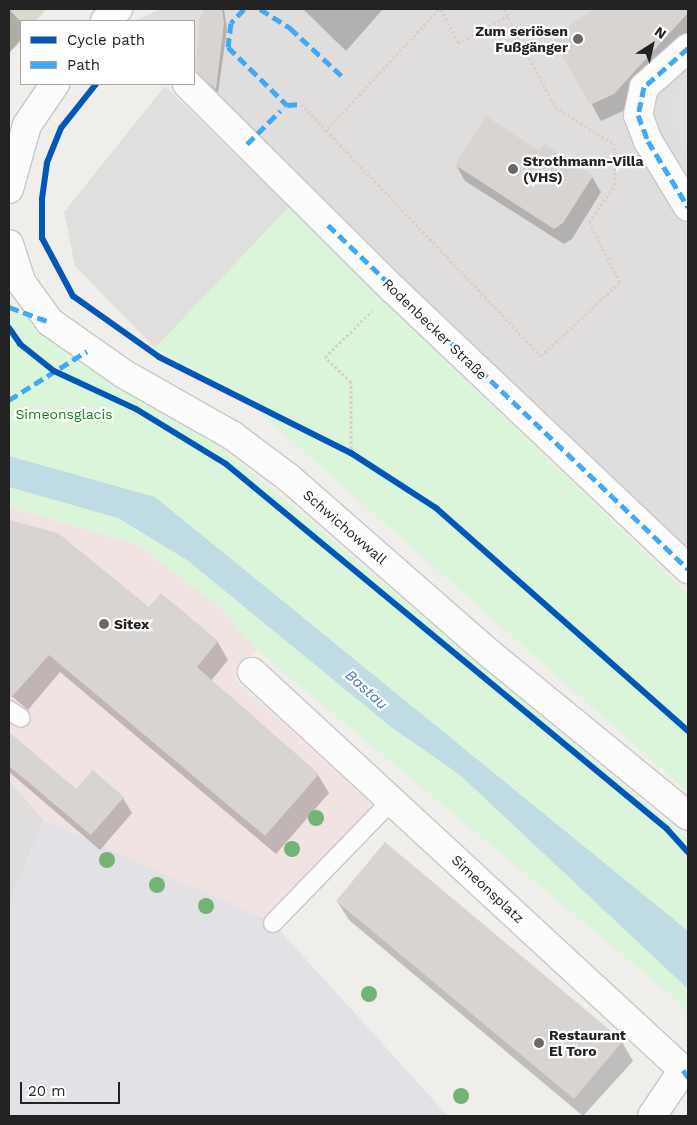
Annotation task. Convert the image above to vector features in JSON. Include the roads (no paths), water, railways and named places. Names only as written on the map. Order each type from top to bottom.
[{"type":"street","points":[[688,48],[644,87],[638,115],[648,141],[688,207]]},
{"type":"street","points":[[9,189],[27,125],[54,85]]},
{"type":"street","name":"Rodenbecker Straße","points":[[188,85],[393,289],[688,569]]},
{"type":"street","name":"Schwichowwall","points":[[9,244],[21,282],[50,322],[94,355],[233,436],[289,478],[489,653],[688,816]]},
{"type":"street","name":"Simeonsplatz","points":[[252,672],[682,1070],[652,1116]]},
{"type":"lane","points":[[273,923],[392,800]]},
{"type":"water","name":"Bastau","points":[[9,456],[155,497],[688,931],[688,989],[460,775],[391,727],[187,560],[118,518],[9,487]]},
{"type":"place","name":"Zum seriösen Fußgänger","points":[[578,39]]},
{"type":"place","name":"Strothmann-Villa (VHS)","points":[[513,169]]},
{"type":"place","name":"Sitex","points":[[104,624]]},
{"type":"place","name":"Restaurant El Toro","points":[[539,1043]]},
{"type":"park label","name":"Simeonsglacis","points":[[64,414]]}]
